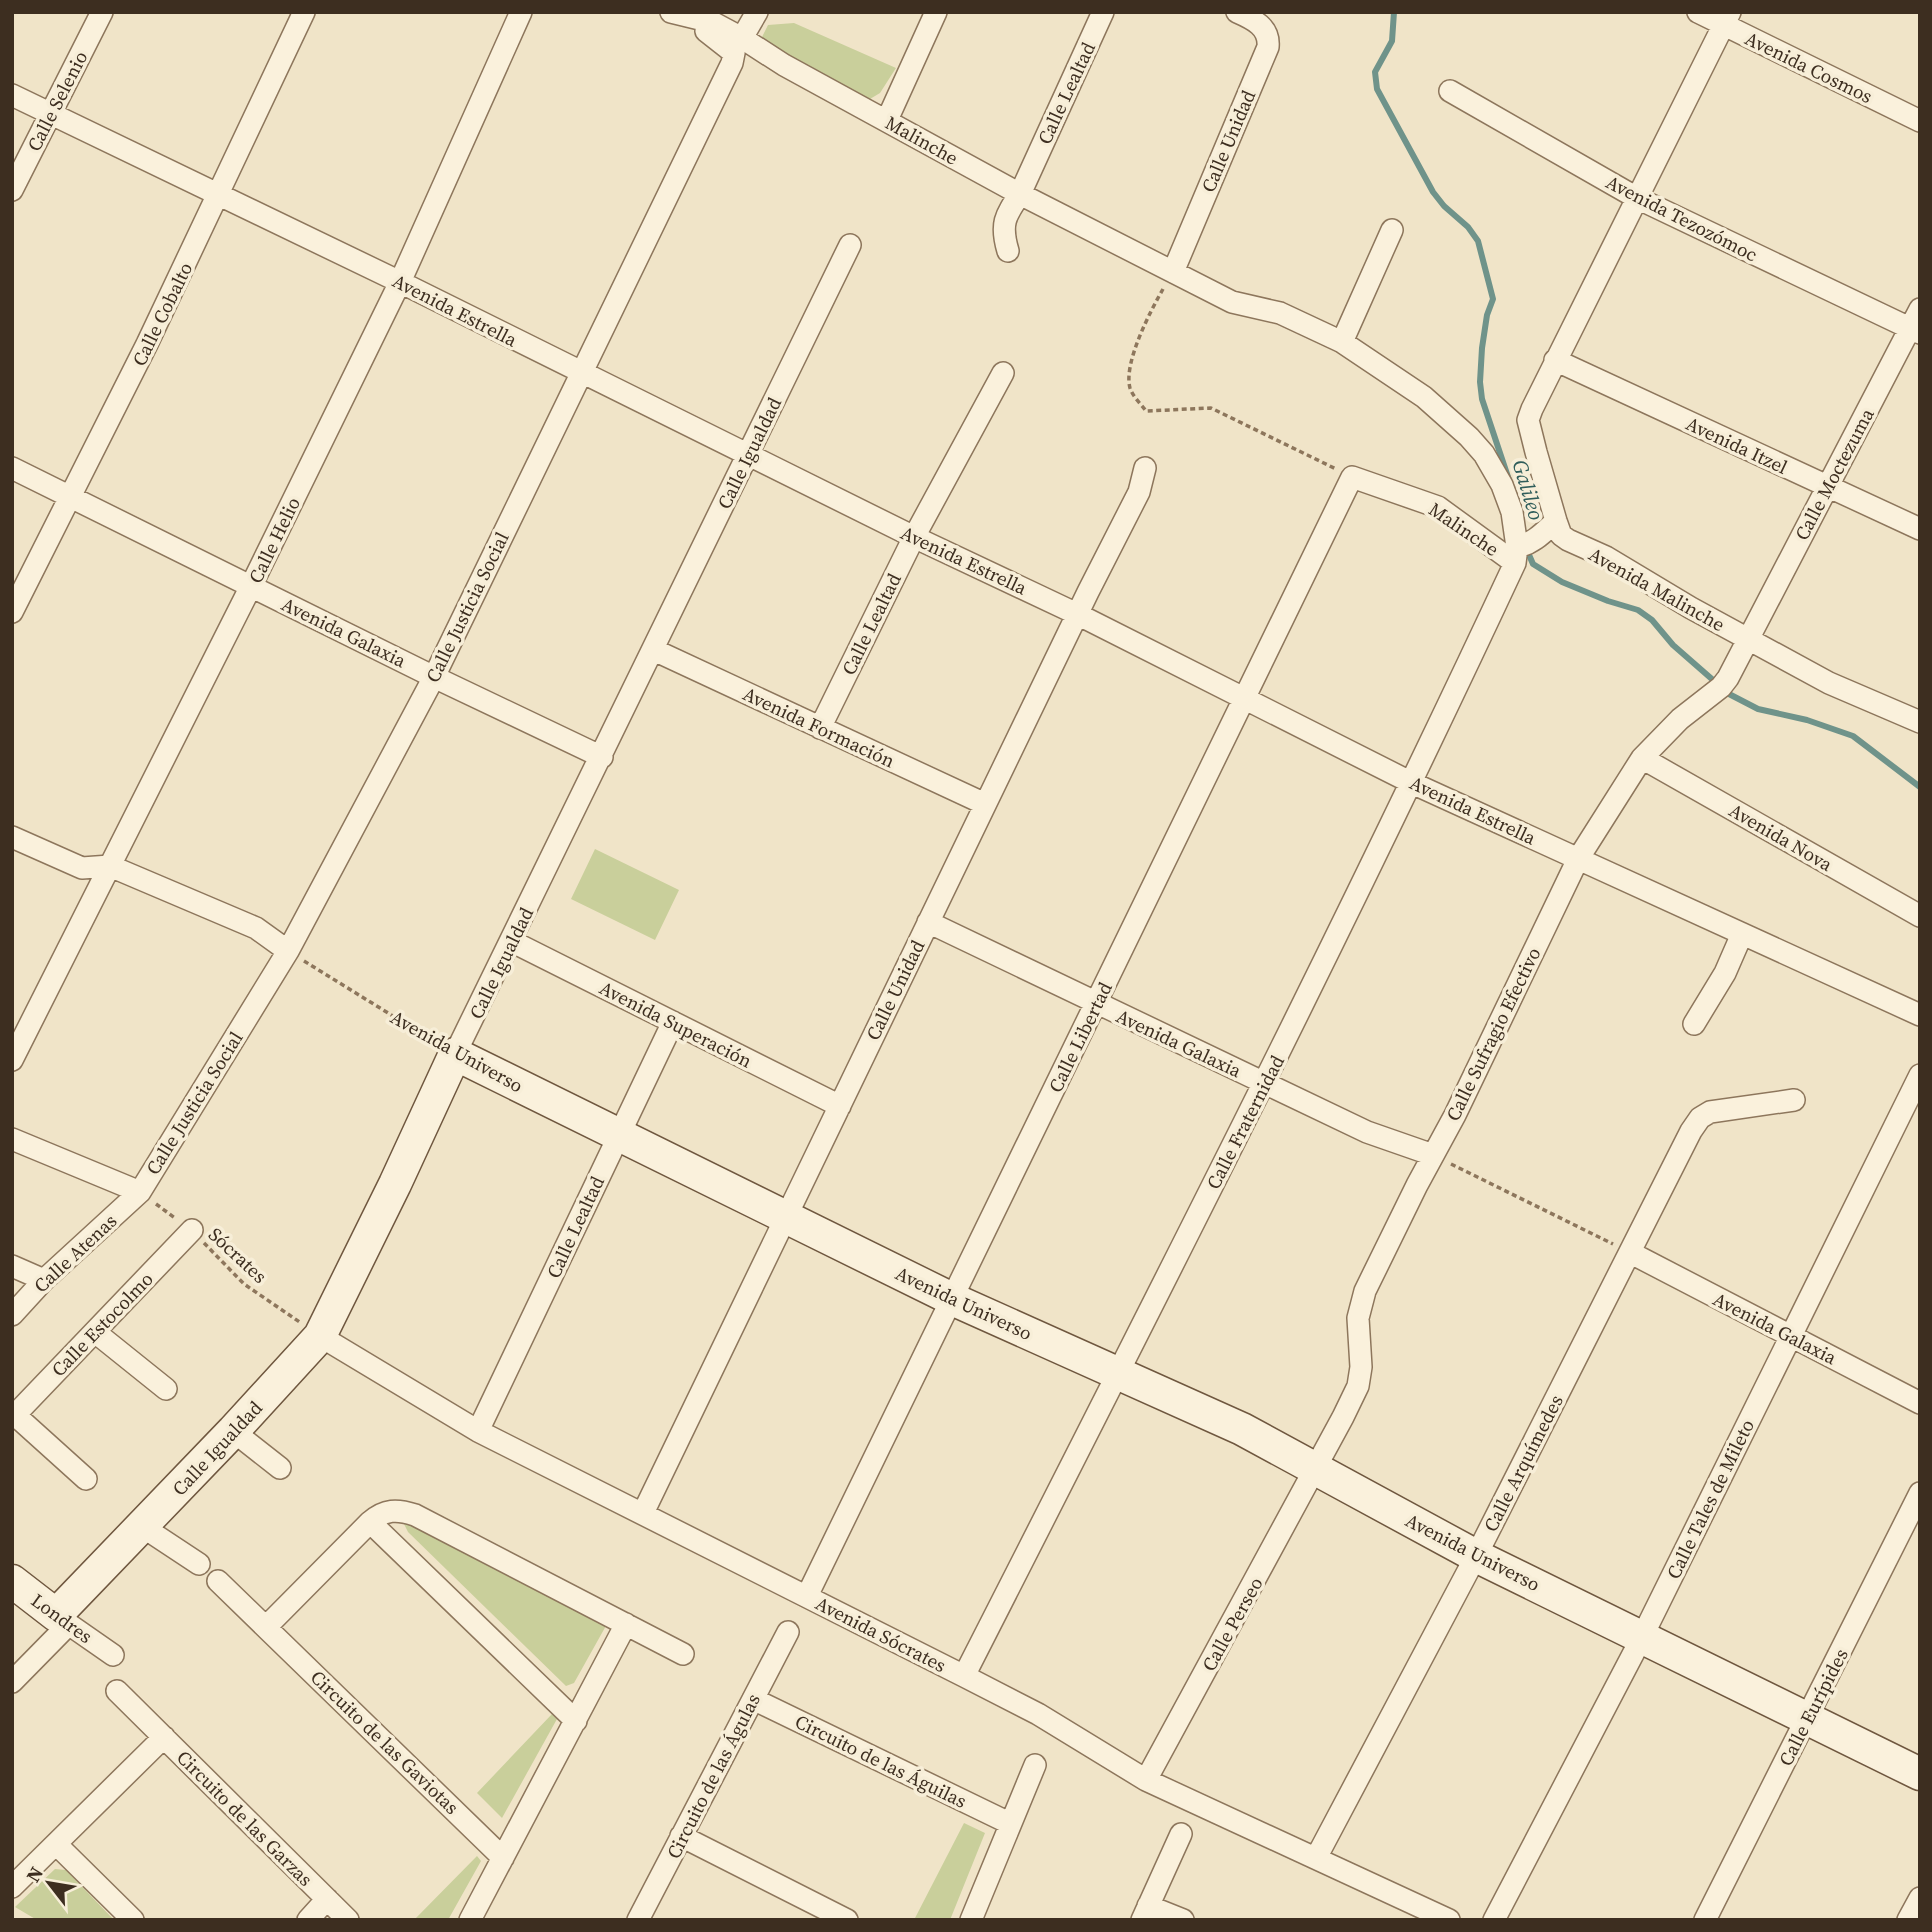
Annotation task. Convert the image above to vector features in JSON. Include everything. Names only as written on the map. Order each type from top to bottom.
[{"type":"street","name":"Calle Selenio","points":[[12,190],[103,12]]},
{"type":"street","name":"Calle Cobalto","points":[[12,612],[71,498],[219,195],[304,12]]},
{"type":"street","name":"Calle Helio","points":[[12,1060],[251,586],[400,282],[521,12]]},
{"type":"street","name":"Malinche","points":[[671,12],[712,22],[784,65],[1020,194],[1232,302],[1280,313],[1342,342],[1424,397],[1484,454],[1502,485],[1512,512],[1516,555]]},
{"type":"street","points":[[742,38],[757,12]]},
{"type":"street","points":[[887,120],[936,12]]},
{"type":"street","name":"Calle Lealtad","points":[[1007,251],[1003,234],[1004,217],[1020,194],[1103,12]]},
{"type":"street","name":"Avenida Cosmos","points":[[1698,12],[1727,19],[1920,121]]},
{"type":"street","name":"Calle Unidad","points":[[1173,272],[1268,47],[1269,40],[1265,29],[1242,14]]},
{"type":"street","name":"Calle Justicia Social","points":[[140,1192],[288,951],[433,677],[732,63],[734,53],[712,37],[692,17]]},
{"type":"street","name":"Avenida Malinche","points":[[1727,19],[1555,360],[1528,420],[1561,535],[1606,557],[1829,683],[1920,723]]},
{"type":"street","name":"Avenida Tezozómoc","points":[[1450,91],[1637,198],[1915,331]]},
{"type":"street","name":"Avenida Estrella","points":[[12,95],[400,282],[914,537],[1077,614],[1412,783],[1920,1015]]},
{"type":"street","points":[[1342,342],[1392,230]]},
{"type":"street","name":"Calle Igualdad","points":[[63,1620],[143,1527],[320,1336],[850,245]]},
{"type":"street","name":"Calle Moctezuma","points":[[1748,639],[1827,486],[1915,331],[1920,309]]},
{"type":"street","name":"Avenida Itzel","points":[[1555,360],[1920,529]]},
{"type":"street","name":"Calle Lealtad","points":[[820,727],[914,537],[1003,373]]},
{"type":"street","name":"Avenida Galaxia","points":[[12,468],[433,677],[602,757]]},
{"type":"street","name":"Calle Unidad","points":[[643,1513],[1077,614],[1139,492],[1145,468]]},
{"type":"street","name":"Malinche","points":[[1352,477],[1438,507],[1516,555]]},
{"type":"street","name":"Calle Libertad","points":[[807,1596],[1352,477]]},
{"type":"street","points":[[1516,555],[1556,521]]},
{"type":"street","name":"Calle Fraternidad","points":[[964,1676],[1265,1084],[1412,783],[1516,555]]},
{"type":"street","name":"Calle Sufragio Efectivo","points":[[1317,1468],[1358,1386],[1361,1367],[1358,1318],[1365,1291],[1455,1115],[1578,859],[1642,758],[1680,719],[1721,687],[1748,639]]},
{"type":"street","name":"Avenida Formación","points":[[654,650],[985,804]]},
{"type":"street","name":"Avenida Nova","points":[[1642,758],[1920,916]]},
{"type":"street","points":[[12,837],[82,868],[110,866],[256,928],[288,951]]},
{"type":"street","name":"Avenida Galaxia","points":[[928,922],[1367,1132],[1433,1155]]},
{"type":"street","points":[[1694,1024],[1725,973],[1742,934]]},
{"type":"street","name":"Avenida Superación","points":[[511,942],[840,1106]]},
{"type":"street","name":"Calle Lealtad","points":[[478,1431],[673,1022]]},
{"type":"street","name":"Avenida Universo","points":[[455,1054],[952,1299],[1242,1429],[1476,1556],[1920,1774]]},
{"type":"street","name":"Calle Tales de Mileto","points":[[1494,1920],[1642,1637],[1920,1075]]},
{"type":"street","name":"Calle Arquímedes","points":[[1316,1858],[1476,1556],[1682,1146],[1700,1118],[1710,1112],[1794,1100]]},
{"type":"street","points":[[12,1139],[140,1192]]},
{"type":"street","name":"Calle Atenas","points":[[12,1315],[44,1280],[140,1192]]},
{"type":"street","name":"Calle Estocolmo","points":[[14,1416],[192,1230]]},
{"type":"street","name":"Avenida Galaxia","points":[[1630,1253],[1920,1403]]},
{"type":"street","points":[[12,1266],[44,1280]]},
{"type":"street","points":[[96,1332],[166,1389]]},
{"type":"street","name":"Avenida Sócrates","points":[[320,1336],[478,1431],[1038,1714],[1146,1780],[1449,1920]]},
{"type":"street","points":[[14,1416],[86,1479]]},
{"type":"street","points":[[233,1431],[280,1468]]},
{"type":"street","name":"Calle Perseo","points":[[1146,1780],[1317,1468]]},
{"type":"street","name":"Calle Eurípides","points":[[1705,1920],[1920,1493]]},
{"type":"street","points":[[266,1627],[370,1522],[393,1510],[415,1515],[683,1654]]},
{"type":"street","points":[[370,1522],[576,1721]]},
{"type":"street","points":[[143,1527],[199,1564]]},
{"type":"street","name":"Londres","points":[[12,1581],[113,1655]]},
{"type":"street","name":"Circuito de las Gaviotas","points":[[218,1581],[503,1858]]},
{"type":"street","points":[[12,1682],[63,1620]]},
{"type":"street","points":[[470,1920],[626,1624]]},
{"type":"street","name":"Circuito de las Águlas","points":[[638,1920],[788,1632]]},
{"type":"street","name":"Circuito de las Garzas","points":[[117,1690],[348,1920]]},
{"type":"street","name":"Circuito de las Águilas","points":[[753,1699],[1009,1823]]},
{"type":"street","name":"Circuito de las Garzas","points":[[12,1887],[164,1737]]},
{"type":"street","points":[[971,1920],[1035,1765]]},
{"type":"street","points":[[1181,1834],[1145,1913],[1183,1920]]},
{"type":"street","points":[[681,1836],[847,1920]]},
{"type":"street","points":[[56,1844],[133,1920]]},
{"type":"street","points":[[1908,1920],[1920,1898]]},
{"type":"street","name":"Circuito de las Garzas","points":[[308,1920],[327,1899]]},
{"type":"path","points":[[1173,272],[1145,320],[1131,365],[1130,386],[1146,411],[1210,408],[1308,453],[1352,477]]},
{"type":"path","name":"Avenida Universo","points":[[288,951],[455,1054]]},
{"type":"path","points":[[1433,1155],[1630,1253]]},
{"type":"path","name":"Sócrates","points":[[140,1192],[192,1230],[244,1284],[320,1336]]},
{"type":"green space","points":[[794,23],[896,68],[880,93],[865,102],[759,43],[768,25]]},
{"type":"green space","points":[[595,849],[679,890],[655,940],[571,899]]},
{"type":"green space","points":[[412,1523],[607,1624],[574,1683],[566,1686],[408,1532],[404,1524]]},
{"type":"green space","points":[[552,1714],[557,1719],[502,1818],[477,1793]]},
{"type":"green space","points":[[964,1823],[985,1833],[950,1920],[914,1920]]},
{"type":"green space","points":[[477,1856],[481,1861],[448,1920],[414,1920]]},
{"type":"green space","points":[[55,1869],[66,1870],[114,1920],[37,1920],[15,1907]]},
{"type":"waterway","name":"Galileo","points":[[1394,12],[1392,41],[1375,72],[1377,89],[1433,192],[1444,206],[1468,227],[1478,241],[1493,299],[1487,315],[1482,348],[1482,399],[1509,480]]},
{"type":"waterway","name":"Galileo","points":[[1526,548],[1533,564],[1562,582],[1638,610],[1652,620],[1673,645],[1729,694],[1758,709],[1807,720],[1853,736],[1920,787]]}]
